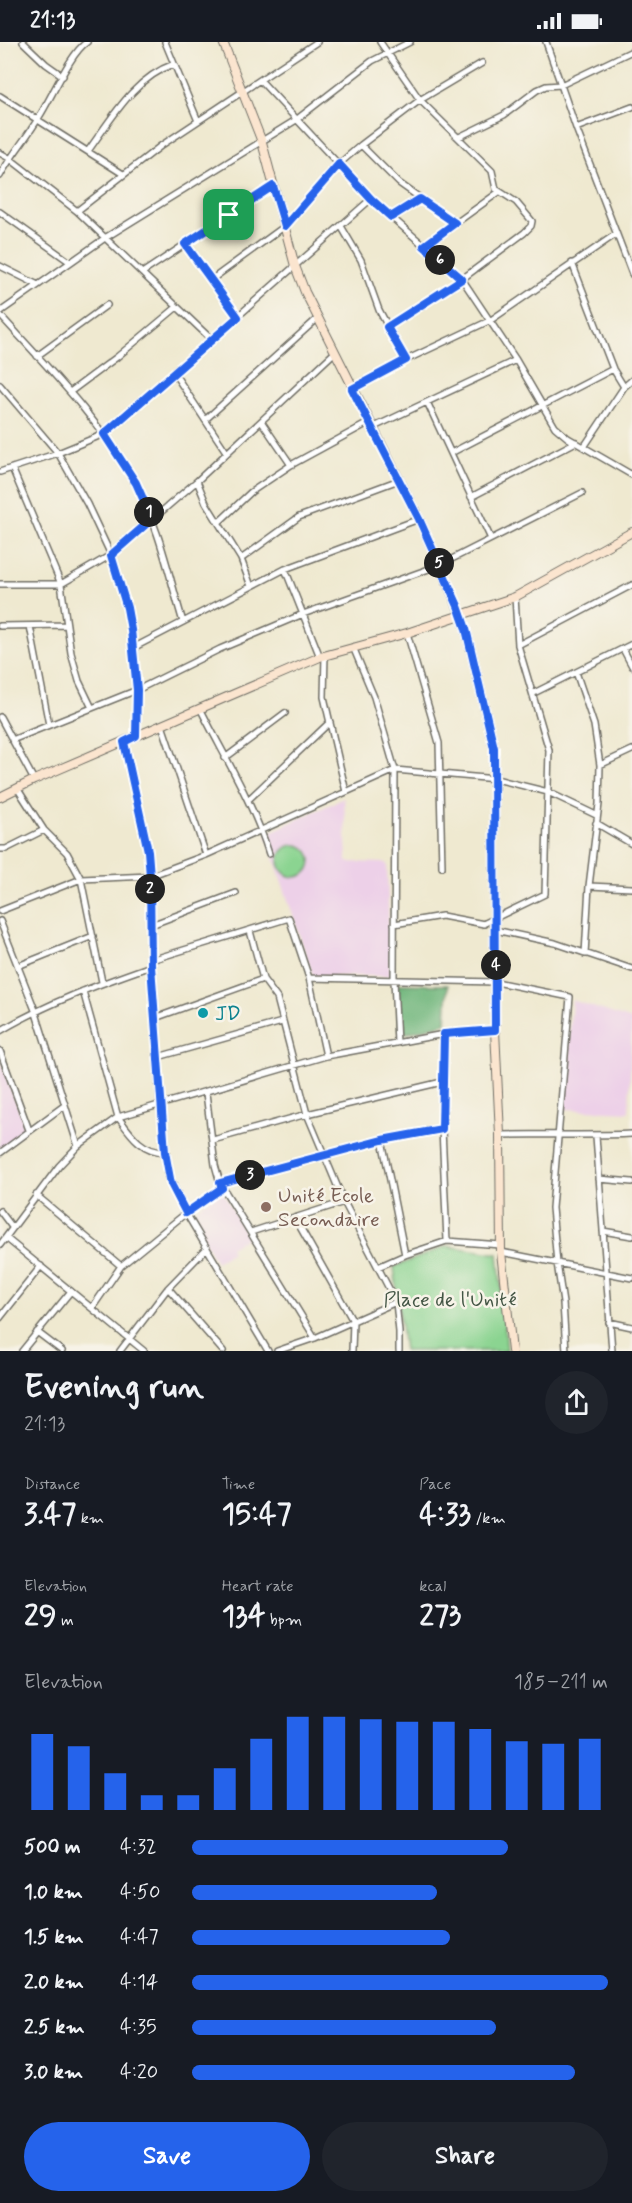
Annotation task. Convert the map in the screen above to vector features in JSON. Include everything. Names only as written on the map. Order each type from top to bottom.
[{"type":"street","points":[[23,42],[46,64],[63,76]]},
{"type":"street","points":[[165,42],[198,121]]},
{"type":"street","points":[[223,42],[261,142],[295,266],[317,320],[419,519],[461,616],[494,748],[495,1030],[500,1135],[501,1249],[512,1351]]},
{"type":"street","points":[[77,211],[123,174],[198,121],[317,42]]},
{"type":"street","points":[[380,42],[420,100],[492,171],[494,186],[510,198],[532,221],[525,233],[462,279],[387,327]]},
{"type":"street","points":[[183,622],[152,519],[136,483],[104,434],[70,392],[0,314],[105,238],[296,120],[366,65],[410,42]]},
{"type":"street","points":[[546,42],[632,274]]},
{"type":"street","points":[[0,176],[9,158],[38,120],[84,43]]},
{"type":"street","points":[[459,137],[504,115],[537,90],[546,86],[561,85],[632,51]]},
{"type":"street","points":[[211,279],[285,226],[339,164],[362,145],[420,100],[482,63]]},
{"type":"street","points":[[88,151],[132,92],[157,71],[174,64]]},
{"type":"street","points":[[260,80],[371,199],[462,279],[491,320],[555,427],[632,475]]},
{"type":"street","points":[[0,96],[123,174]]},
{"type":"street","points":[[576,128],[632,107]]},
{"type":"street","points":[[362,145],[399,183],[455,223]]},
{"type":"street","points":[[0,153],[77,211],[212,340]]},
{"type":"street","points":[[142,273],[273,186]]},
{"type":"street","points":[[424,246],[499,192]]},
{"type":"street","points":[[0,472],[58,453],[104,434],[371,199]]},
{"type":"street","points":[[391,217],[420,199]]},
{"type":"street","points":[[0,212],[70,262]]},
{"type":"street","points":[[341,226],[361,260],[377,306],[406,360]]},
{"type":"street","points":[[352,389],[406,360],[491,320],[616,234]]},
{"type":"street","points":[[185,244],[238,317]]},
{"type":"street","points":[[572,263],[613,369],[624,387]]},
{"type":"street","points":[[0,266],[38,285]]},
{"type":"street","points":[[37,356],[107,305]]},
{"type":"street","points":[[70,392],[117,357],[177,307]]},
{"type":"street","points":[[205,420],[317,320]]},
{"type":"street","points":[[0,584],[61,584],[111,555],[197,481],[334,354]]},
{"type":"street","points":[[219,522],[251,492],[291,465],[372,424],[427,402],[516,360]]},
{"type":"street","points":[[451,453],[613,369]]},
{"type":"street","points":[[174,373],[227,453]]},
{"type":"street","points":[[584,447],[624,387],[632,380]]},
{"type":"street","points":[[0,385],[58,453],[87,504],[111,555],[127,608],[133,648],[137,690],[136,736]]},
{"type":"street","points":[[427,402],[491,539]]},
{"type":"street","points":[[261,421],[291,465]]},
{"type":"street","points":[[471,497],[576,442]]},
{"type":"street","points":[[12,468],[61,584],[74,667],[92,708]]},
{"type":"street","points":[[241,560],[299,517],[399,480]]},
{"type":"street","points":[[197,481],[206,503],[241,560],[250,586]]},
{"type":"street","points":[[12,740],[137,690],[220,649],[303,614],[440,565],[582,493]]},
{"type":"street","points":[[133,648],[285,569],[419,519]]},
{"type":"street","points":[[0,797],[34,780],[322,656],[407,633],[515,597],[632,532]]},
{"type":"street","points":[[285,569],[322,656],[324,697],[346,792]]},
{"type":"street","points":[[518,645],[632,585]]},
{"type":"street","points":[[495,925],[545,894],[549,750],[518,645],[515,597]]},
{"type":"street","points":[[0,626],[67,626]]},
{"type":"street","points":[[30,626],[50,725]]},
{"type":"street","points":[[407,633],[440,743],[442,867]]},
{"type":"street","points":[[534,693],[632,644]]},
{"type":"street","points":[[353,647],[374,698],[395,770],[394,980],[397,1043]]},
{"type":"street","points":[[623,649],[632,666]]},
{"type":"street","points":[[576,672],[594,725],[600,765],[599,804],[589,886],[585,954]]},
{"type":"street","points":[[200,708],[248,800],[262,830],[269,854]]},
{"type":"street","points":[[225,758],[285,713]]},
{"type":"street","points":[[0,717],[34,780]]},
{"type":"street","points":[[248,800],[330,722]]},
{"type":"street","points":[[162,725],[206,855]]},
{"type":"street","points":[[124,742],[147,843],[150,876],[151,963],[160,1103],[171,1184],[268,1351]]},
{"type":"street","points":[[600,765],[632,750]]},
{"type":"street","points":[[0,911],[81,879],[150,876],[206,855],[395,770],[495,779],[548,792],[596,815]]},
{"type":"street","points":[[17,788],[44,830],[67,853],[81,879],[102,982]]},
{"type":"street","points":[[596,823],[632,844]]},
{"type":"street","points":[[0,849],[6,849],[44,830]]},
{"type":"street","points":[[589,886],[632,888]]},
{"type":"street","points":[[151,925],[236,893]]},
{"type":"street","points":[[394,924],[442,916],[495,925],[632,969]]},
{"type":"street","points":[[0,1031],[35,1010],[102,982],[151,963],[290,918],[309,978],[326,1056]]},
{"type":"street","points":[[0,921],[35,1010],[78,1146]]},
{"type":"street","points":[[250,931],[263,979],[277,998],[307,1114],[344,1202],[396,1302],[399,1351]]},
{"type":"street","points":[[18,966],[93,936]]},
{"type":"street","points":[[309,978],[496,982],[570,997],[552,1208],[566,1351]]},
{"type":"street","points":[[155,1018],[263,979]]},
{"type":"street","points":[[82,991],[118,1117],[129,1133],[142,1145],[155,1152],[165,1152]]},
{"type":"street","points":[[158,1057],[282,1022]]},
{"type":"street","points":[[0,1245],[58,1166],[78,1146],[118,1117],[326,1056],[444,1034],[495,1030]]},
{"type":"street","points":[[444,1034],[442,1129],[447,1241]]},
{"type":"street","points":[[0,1051],[29,1130]]},
{"type":"street","points":[[213,1140],[307,1114],[442,1082]]},
{"type":"street","points":[[206,1092],[215,1165],[221,1185],[315,1338]]},
{"type":"street","points":[[0,1154],[65,1105]]},
{"type":"street","points":[[92,1308],[121,1266],[221,1185],[382,1140],[442,1129]]},
{"type":"street","points":[[500,1135],[632,1134]]},
{"type":"street","points":[[596,1136],[612,1351]]},
{"type":"street","points":[[382,1140],[405,1255]]},
{"type":"street","points":[[599,1179],[632,1182]]},
{"type":"street","points":[[36,1195],[121,1266]]},
{"type":"street","points":[[251,1232],[344,1202]]},
{"type":"street","points":[[0,1211],[12,1227]]},
{"type":"street","points":[[295,1218],[353,1321],[352,1351]]},
{"type":"street","points":[[603,1231],[632,1236]]},
{"type":"street","points":[[6,1238],[144,1351]]},
{"type":"street","points":[[378,1266],[447,1241],[501,1249],[632,1278]]},
{"type":"street","points":[[120,1351],[168,1288],[207,1248]]},
{"type":"street","points":[[0,1318],[41,1266]]},
{"type":"street","points":[[168,1288],[223,1351]]},
{"type":"street","points":[[22,1351],[71,1291]]},
{"type":"street","points":[[277,1351],[315,1338],[396,1302]]},
{"type":"street","points":[[609,1322],[632,1327]]},
{"type":"street","points":[[38,1332],[62,1351]]},
{"type":"shaded area","points":[[344,798],[347,862],[387,863],[390,976],[313,976],[266,834]]},
{"type":"shaded area","points":[[572,1000],[632,1020],[629,1112],[564,1109]]},
{"type":"shaded area","points":[[0,1059],[26,1129],[0,1150]]},
{"type":"shaded area","points":[[222,1190],[248,1237],[230,1247],[232,1252],[216,1262],[189,1214]]},
{"type":"green space","points":[[295,845],[306,850],[311,861],[306,872],[295,877],[284,872],[279,861],[284,850]]},
{"type":"green space","points":[[398,984],[448,985],[446,1023],[403,1033],[400,1028]]},
{"type":"green space","name":"Place de l'Unité","points":[[447,1246],[498,1254],[507,1351],[404,1351],[394,1267]]},
{"type":"place","name":"JD","points":[[203,1013]]},
{"type":"place","name":"Unité Ecole Secondaire","points":[[266,1207]]},
{"type":"route","points":[[339,164],[391,217],[420,199],[455,223],[424,246],[462,279],[387,327],[406,360],[352,389],[374,427],[419,519],[458,606],[466,629],[494,748],[495,1030],[444,1034],[442,1129],[382,1140],[220,1183],[222,1188],[186,1213],[171,1184],[165,1152],[151,966],[148,851],[124,742],[136,736],[137,690],[127,608],[111,555],[152,519],[136,483],[104,434],[238,317],[185,244],[229,215],[273,186],[285,226],[339,164]]}]
